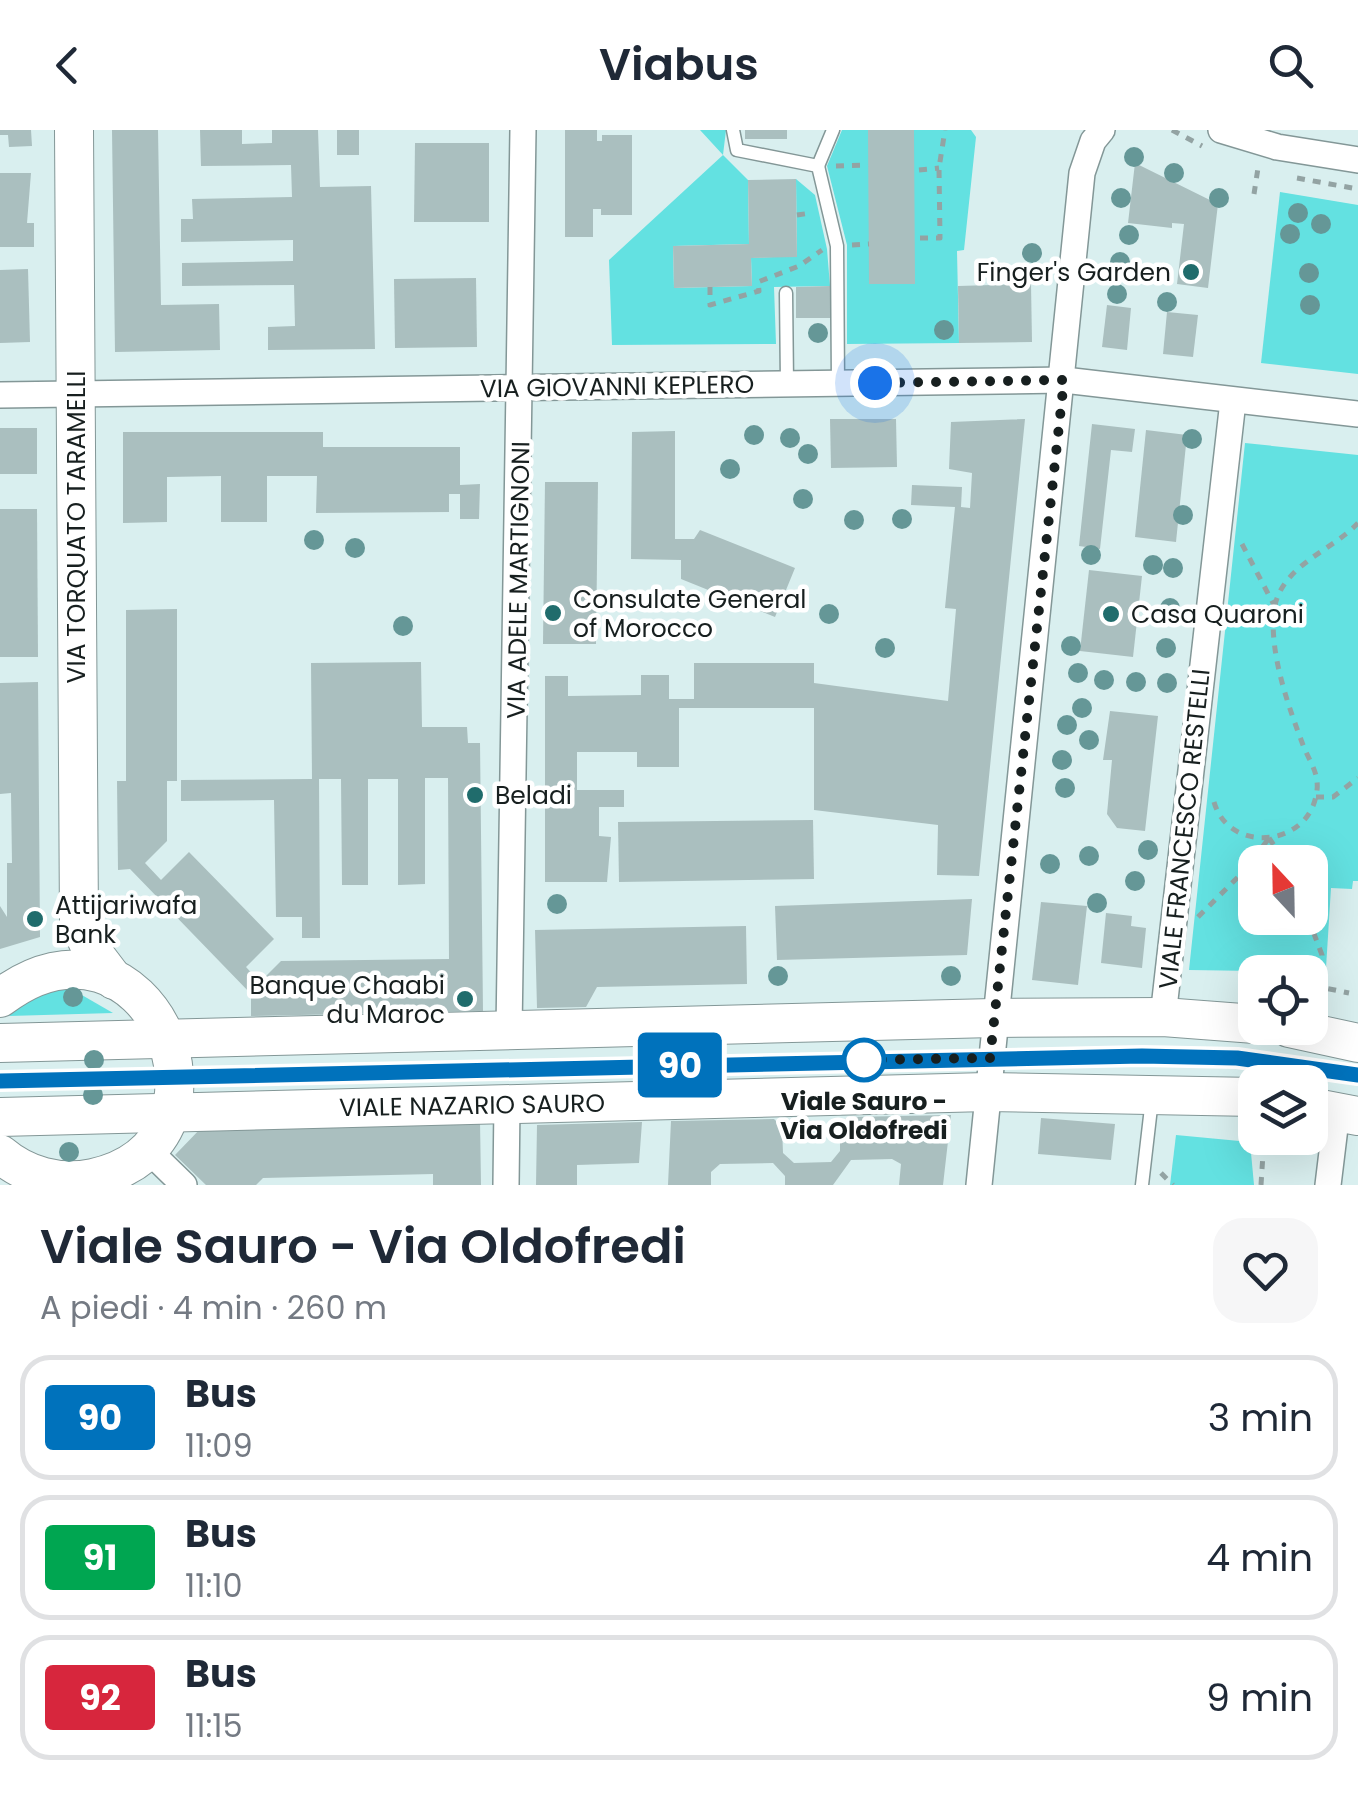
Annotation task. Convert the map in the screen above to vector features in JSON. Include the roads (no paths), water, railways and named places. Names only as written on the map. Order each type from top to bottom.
[{"type":"main road","name":"VIA TORQUATO TARAMELLI","points":[[74,130],[79,923],[92,951],[114,980]]},
{"type":"main road","points":[[0,998],[40,974],[59,957],[79,923]]},
{"type":"main road","points":[[0,1154],[41,1180],[77,1180],[122,1168],[172,1095],[169,1039],[151,1007],[114,980],[85,971],[40,974]]},
{"type":"main road","points":[[0,1044],[993,1018],[1163,1018],[1238,1023]]},
{"type":"main road","points":[[1328,1037],[1358,1044]]},
{"type":"main road","name":"VIALE NAZARIO SAURO","points":[[172,1095],[507,1104],[988,1075],[1238,1097]]},
{"type":"main road","points":[[0,1117],[172,1095]]},
{"type":"street","name":"VIA ADELE MARTIGNONI","points":[[509,1030],[522,130]]},
{"type":"street","points":[[979,1185],[993,1018],[1064,380],[1082,172],[1093,141],[1102,130]]},
{"type":"street","points":[[1222,130],[1244,140],[1358,160]]},
{"type":"street","points":[[1320,156],[1322,130]]},
{"type":"street","name":"VIA GIOVANNI KEPLERO","points":[[0,395],[1064,380],[1358,414]]},
{"type":"street","name":"VIALE FRANCESCO RESTELLI","points":[[1163,1018],[1233,401]]},
{"type":"street","points":[[506,1185],[507,1104]]},
{"type":"street","points":[[1328,1185],[1335,1111]]},
{"type":"street","points":[[122,1168],[184,1185]]},
{"type":"lane","points":[[733,130],[737,150],[818,166]]},
{"type":"lane","points":[[833,130],[818,166],[837,246],[838,383]]},
{"type":"lane","points":[[786,293],[786,384]]},
{"type":"lane","name":"VIALE NAZARIO SAURO","points":[[172,1095],[988,1075],[1208,1056],[1358,1075]]},
{"type":"lane","points":[[0,1082],[172,1095]]},
{"type":"lane","points":[[1142,1185],[1153,1092]]},
{"type":"place","name":"Finger's Garden","points":[[1191,272]]},
{"type":"place","name":"Consulate General of Morocco","points":[[553,613]]},
{"type":"place","name":"Casa Quaroni","points":[[1111,614]]},
{"type":"place","name":"Beladi","points":[[475,795]]},
{"type":"place","name":"Attijariwafa Bank","points":[[35,919]]},
{"type":"place","name":"Banque Chaabi du Maroc","points":[[465,999]]},
{"type":"place","name":"Viale Sauro - Via Oldofredi","points":[[864,1060]]}]
